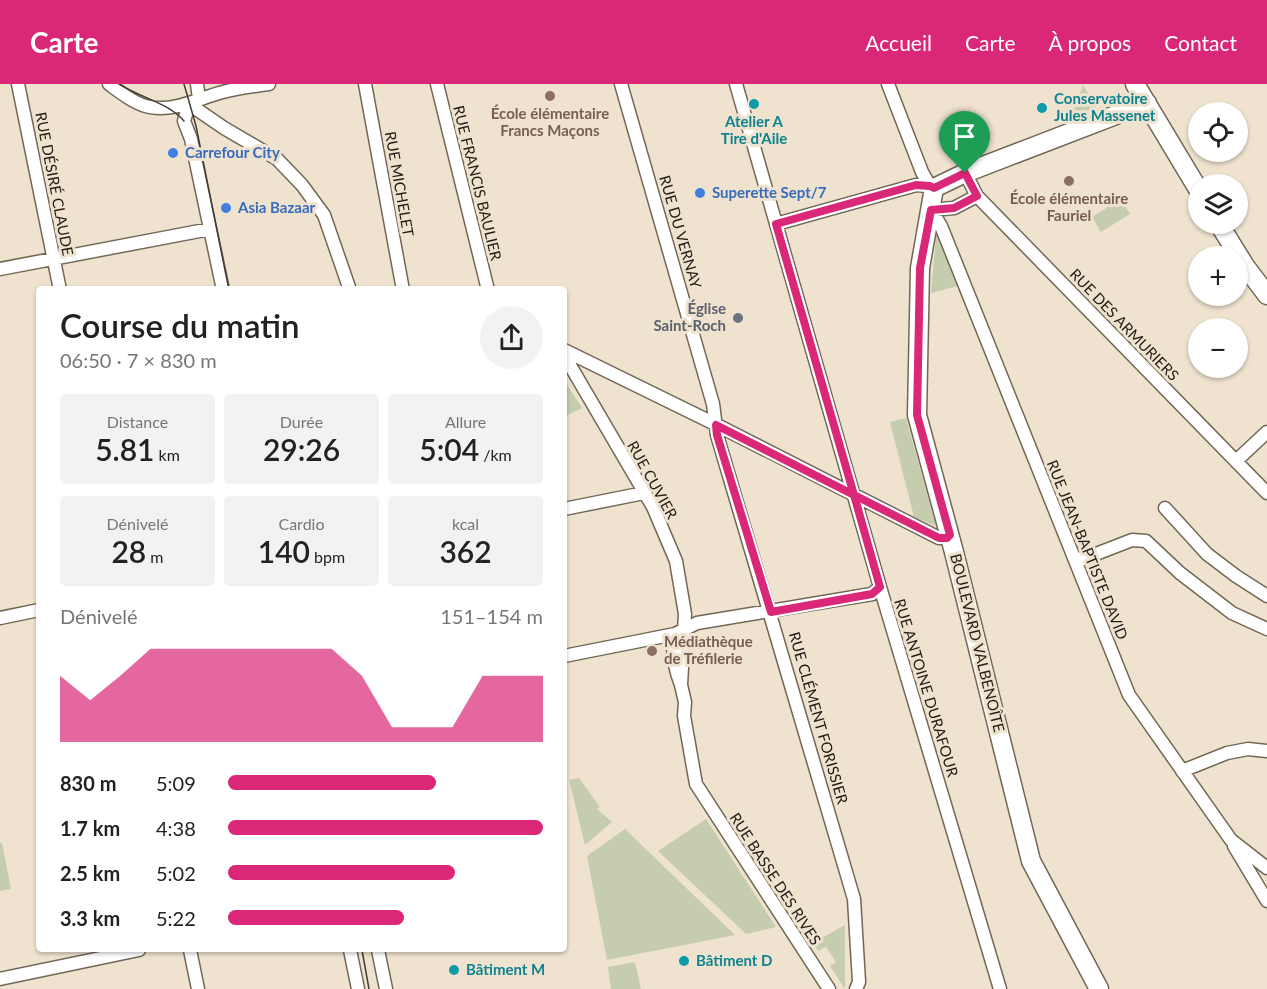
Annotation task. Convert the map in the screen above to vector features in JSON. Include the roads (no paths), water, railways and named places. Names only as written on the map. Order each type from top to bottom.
[{"type":"main road","points":[[1137,84],[1189,174]]},
{"type":"main road","points":[[932,187],[1147,103]]},
{"type":"main road","name":"BOULEVARD VALBENOÎTE","points":[[932,187],[931,210],[920,268],[917,415],[950,535],[1031,861],[1100,989]]},
{"type":"main road","points":[[1225,234],[1267,295]]},
{"type":"street","name":"RUE DÉSIRÉ CLAUDE","points":[[18,84],[59,286]]},
{"type":"street","points":[[109,84],[121,93],[150,107],[194,101],[225,91],[269,84]]},
{"type":"street","points":[[197,84],[194,101],[184,121],[191,139],[222,286]]},
{"type":"street","name":"RUE MICHELET","points":[[365,84],[402,286]]},
{"type":"street","name":"RUE FRANCIS BAULIER","points":[[437,84],[487,286]]},
{"type":"street","name":"RUE DU VERNAY","points":[[621,84],[713,404],[716,425]]},
{"type":"street","name":"RUE ANTOINE DURAFOUR","points":[[736,84],[880,587],[1000,989]]},
{"type":"street","points":[[888,84],[922,172],[932,187]]},
{"type":"street","points":[[194,101],[224,128],[277,159],[302,185],[324,215],[349,286]]},
{"type":"street","name":"RUE DES ARMURIERS","points":[[965,173],[977,196],[1267,493]]},
{"type":"street","points":[[776,224],[916,185],[932,187]]},
{"type":"street","points":[[931,210],[954,208],[977,196]]},
{"type":"street","name":"RUE JEAN-BAPTISTE DAVID","points":[[931,210],[941,226],[1129,695],[1231,840],[1267,868]]},
{"type":"street","points":[[0,269],[210,229]]},
{"type":"street","points":[[567,351],[939,538],[947,538],[950,535]]},
{"type":"street","name":"RUE CUVIER","points":[[567,360],[652,507],[676,561],[685,614],[680,631],[681,686],[696,784]]},
{"type":"street","name":"RUE CLÉMENT FORISSIER","points":[[716,425],[717,435],[854,899],[859,982],[856,989]]},
{"type":"street","points":[[1236,461],[1267,432]]},
{"type":"street","points":[[567,508],[644,493]]},
{"type":"street","points":[[1165,508],[1207,554],[1267,596]]},
{"type":"street","points":[[1074,558],[1083,559],[1132,540],[1146,541],[1180,573],[1232,613],[1267,629]]},
{"type":"street","points":[[567,655],[680,631],[697,623],[872,594],[880,587]]},
{"type":"street","points":[[0,618],[36,611]]},
{"type":"street","points":[[1182,771],[1227,753],[1248,749],[1267,751]]},
{"type":"street","name":"RUE BASSE DES RIVES","points":[[696,784],[829,989]]},
{"type":"street","points":[[1231,840],[1267,901]]},
{"type":"street","points":[[0,979],[129,952]]},
{"type":"street","points":[[190,952],[198,989]]},
{"type":"street","points":[[350,952],[358,989]]},
{"type":"street","points":[[378,952],[386,989]]},
{"type":"tram line","points":[[119,84],[170,109],[184,121]]},
{"type":"tram line","points":[[184,84],[196,126],[228,286]]},
{"type":"tram line","points":[[362,952],[369,989]]},
{"type":"place","name":"École élémentaire Francs Maçons","points":[[550,96]]},
{"type":"place","name":"Atelier A Tire d'Aile","points":[[754,104]]},
{"type":"place","name":"Conservatoire Jules Massenet","points":[[1042,108]]},
{"type":"place","name":"Carrefour City","points":[[173,153]]},
{"type":"place","name":"École élémentaire Fauriel","points":[[1069,181]]},
{"type":"place","name":"Superette Sept/7","points":[[700,193]]},
{"type":"place","name":"Asia Bazaar","points":[[226,208]]},
{"type":"place","name":"Église Saint-Roch","points":[[738,318]]},
{"type":"place","name":"Médiathèque de Tréfilerie","points":[[652,651]]},
{"type":"place","name":"Bâtiment D","points":[[684,961]]},
{"type":"place","name":"Bâtiment M","points":[[454,970]]}]
